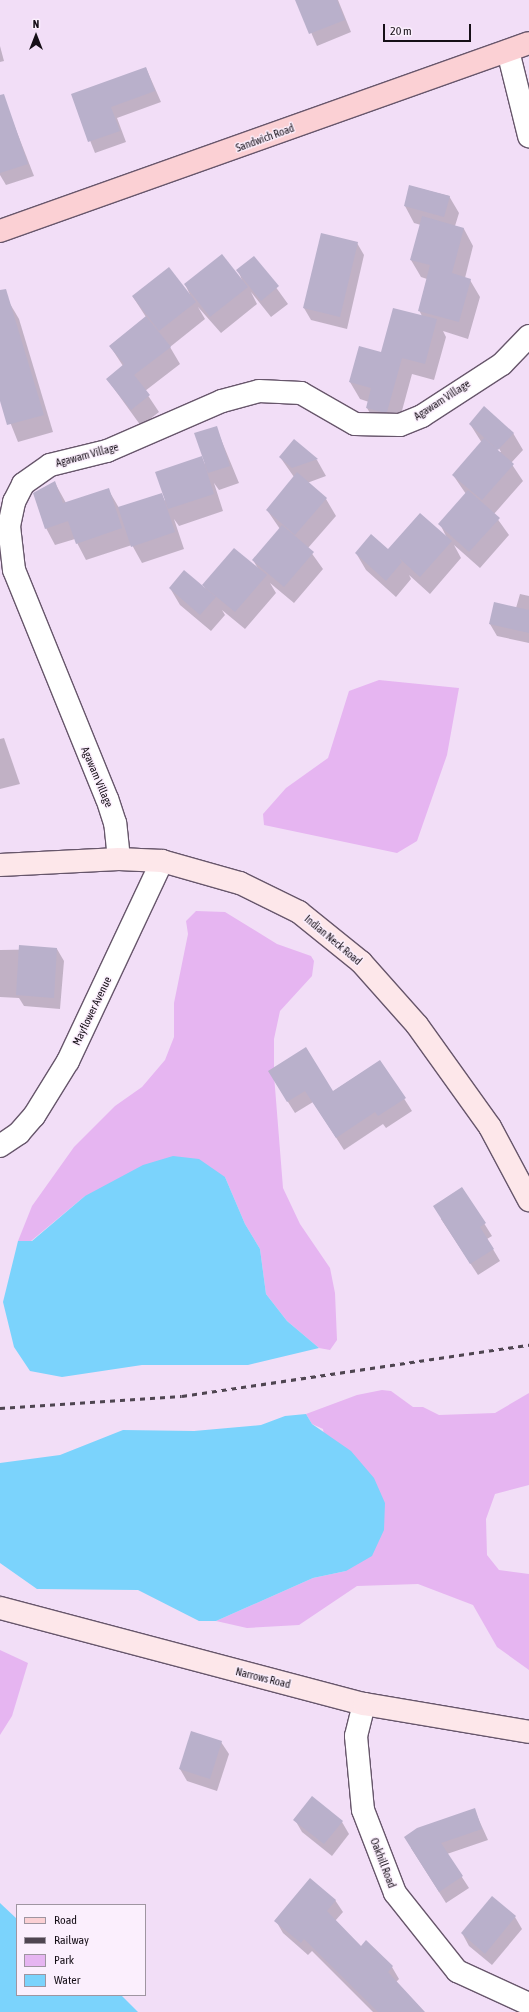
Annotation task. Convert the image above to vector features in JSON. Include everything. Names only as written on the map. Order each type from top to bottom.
[{"type":"main road","name":"Sandwich Road","points":[[0,231],[529,44]]},
{"type":"street","points":[[508,51],[529,136]]},
{"type":"street","name":"Agawam Village","points":[[119,859],[115,823],[107,799],[14,570],[10,526],[14,502],[23,484],[50,465],[107,451],[222,401],[259,391],[301,393],[355,424],[400,425],[422,416],[502,364],[529,336]]},
{"type":"street","name":"Indian Neck Road","points":[[0,865],[119,859],[162,861],[221,876],[279,901],[317,924],[356,957],[396,1000],[465,1089],[490,1127],[529,1200]]},
{"type":"street","name":"Mayflower Avenue","points":[[0,1146],[19,1133],[55,1084],[149,894],[162,861]]},
{"type":"street","name":"Narrows Road","points":[[0,1608],[364,1704],[529,1732]]},
{"type":"street","name":"Oakhill Road","points":[[364,1704],[356,1736],[363,1810],[395,1893],[457,1971],[529,2004]]},
{"type":"green space","points":[[379,680],[459,688],[447,755],[417,841],[397,853],[264,825],[263,814],[286,788],[328,758],[349,691]]},
{"type":"green space","points":[[196,911],[225,912],[277,944],[311,956],[314,961],[312,976],[280,1011],[274,1039],[274,1075],[283,1188],[300,1224],[330,1268],[335,1293],[337,1340],[330,1350],[319,1348],[287,1321],[266,1294],[260,1249],[245,1224],[225,1177],[85,1196],[31,1241],[18,1241],[32,1206],[74,1147],[115,1106],[142,1087],[165,1060],[174,1037],[174,1003],[188,934],[186,921]]},
{"type":"green space","points":[[382,1390],[391,1391],[413,1407],[423,1407],[439,1415],[495,1413],[529,1393],[529,1485],[495,1494],[486,1519],[487,1555],[499,1570],[529,1574],[529,1670],[497,1647],[473,1605],[418,1584],[357,1586],[299,1625],[247,1628],[216,1621],[313,1578],[346,1571],[323,1429],[312,1424],[306,1414],[357,1395]]},
{"type":"green space","points":[[0,1650],[28,1663],[12,1716],[0,1735]]},
{"type":"water","points":[[173,1156],[199,1159],[225,1177],[245,1224],[260,1249],[266,1294],[287,1321],[319,1348],[248,1365],[142,1365],[62,1377],[30,1371],[14,1347],[3,1302],[18,1241],[32,1241],[85,1196],[143,1165]]},
{"type":"water","points":[[306,1414],[312,1424],[351,1451],[374,1478],[385,1503],[384,1530],[372,1556],[346,1571],[313,1578],[216,1621],[199,1621],[138,1590],[37,1589],[0,1563],[0,1463],[60,1455],[123,1430],[194,1431],[261,1425],[285,1416]]},
{"type":"water","points":[[0,1903],[16,1918],[16,1996],[122,1996],[138,2012],[0,2012]]},
{"type":"building","points":[[295,0],[337,0],[345,20],[309,34]]},
{"type":"building","points":[[146,67],[155,91],[111,107],[120,131],[88,142],[71,94]]},
{"type":"building","points":[[4,94],[28,164],[0,173],[0,95]]},
{"type":"building","points":[[409,185],[450,196],[444,217],[404,206]]},
{"type":"building","points":[[422,216],[464,228],[452,273],[471,279],[459,322],[418,311],[430,265],[410,260]]},
{"type":"building","points":[[321,233],[358,242],[340,317],[303,308]]},
{"type":"building","points":[[222,254],[248,287],[210,317],[184,284]]},
{"type":"building","points":[[254,256],[279,286],[261,301],[236,270]]},
{"type":"building","points":[[169,267],[196,302],[159,331],[132,296]]},
{"type":"building","points":[[6,289],[44,415],[7,425],[0,401],[0,290]]},
{"type":"building","points":[[393,308],[437,319],[425,364],[402,358],[387,412],[382,412],[366,408],[371,388],[349,382],[359,346],[381,352]]},
{"type":"building","points":[[146,316],[171,347],[134,375],[150,395],[131,410],[106,379],[124,364],[109,346]]},
{"type":"building","points":[[484,406],[514,433],[498,450],[469,424]]},
{"type":"building","points":[[217,426],[230,466],[208,473],[194,433]]},
{"type":"building","points":[[484,438],[514,464],[482,500],[452,475]]},
{"type":"building","points":[[294,439],[318,459],[292,468],[279,457]]},
{"type":"building","points":[[202,456],[214,494],[168,509],[155,472]]},
{"type":"building","points":[[297,472],[327,498],[295,535],[266,510]]},
{"type":"building","points":[[55,481],[63,503],[109,488],[122,528],[76,544],[68,521],[45,529],[33,493]]},
{"type":"building","points":[[468,490],[500,518],[469,552],[438,524]]},
{"type":"building","points":[[162,493],[175,532],[131,547],[118,507]]},
{"type":"building","points":[[420,513],[452,541],[420,577],[399,558],[402,562],[386,581],[355,553],[371,534],[388,549]]},
{"type":"building","points":[[282,525],[314,552],[284,587],[252,560]]},
{"type":"building","points":[[234,548],[267,575],[235,612],[202,585]]},
{"type":"building","points":[[184,570],[216,597],[200,615],[169,588]]},
{"type":"building","points":[[494,602],[529,610],[529,633],[489,624]]},
{"type":"building","points":[[19,945],[57,948],[54,998],[16,995]]},
{"type":"building","points":[[306,1047],[333,1091],[380,1060],[406,1098],[378,1116],[375,1112],[336,1138],[305,1091],[287,1102],[268,1071]]},
{"type":"building","points":[[462,1187],[486,1223],[480,1227],[494,1249],[470,1264],[433,1206]]},
{"type":"building","points":[[191,1731],[222,1741],[210,1779],[179,1769]]},
{"type":"building","points":[[312,1796],[343,1821],[324,1844],[293,1820]]},
{"type":"building","points":[[475,1808],[482,1829],[441,1843],[463,1876],[439,1892],[404,1837],[417,1828]]},
{"type":"building","points":[[310,1878],[336,1900],[327,1911],[361,1946],[366,1940],[393,1966],[388,1972],[425,2012],[378,2012],[304,1939],[301,1943],[274,1921]]},
{"type":"building","points":[[492,1896],[516,1916],[485,1954],[461,1933]]},
{"type":"railway","points":[[0,1408],[182,1396],[529,1345]]}]
